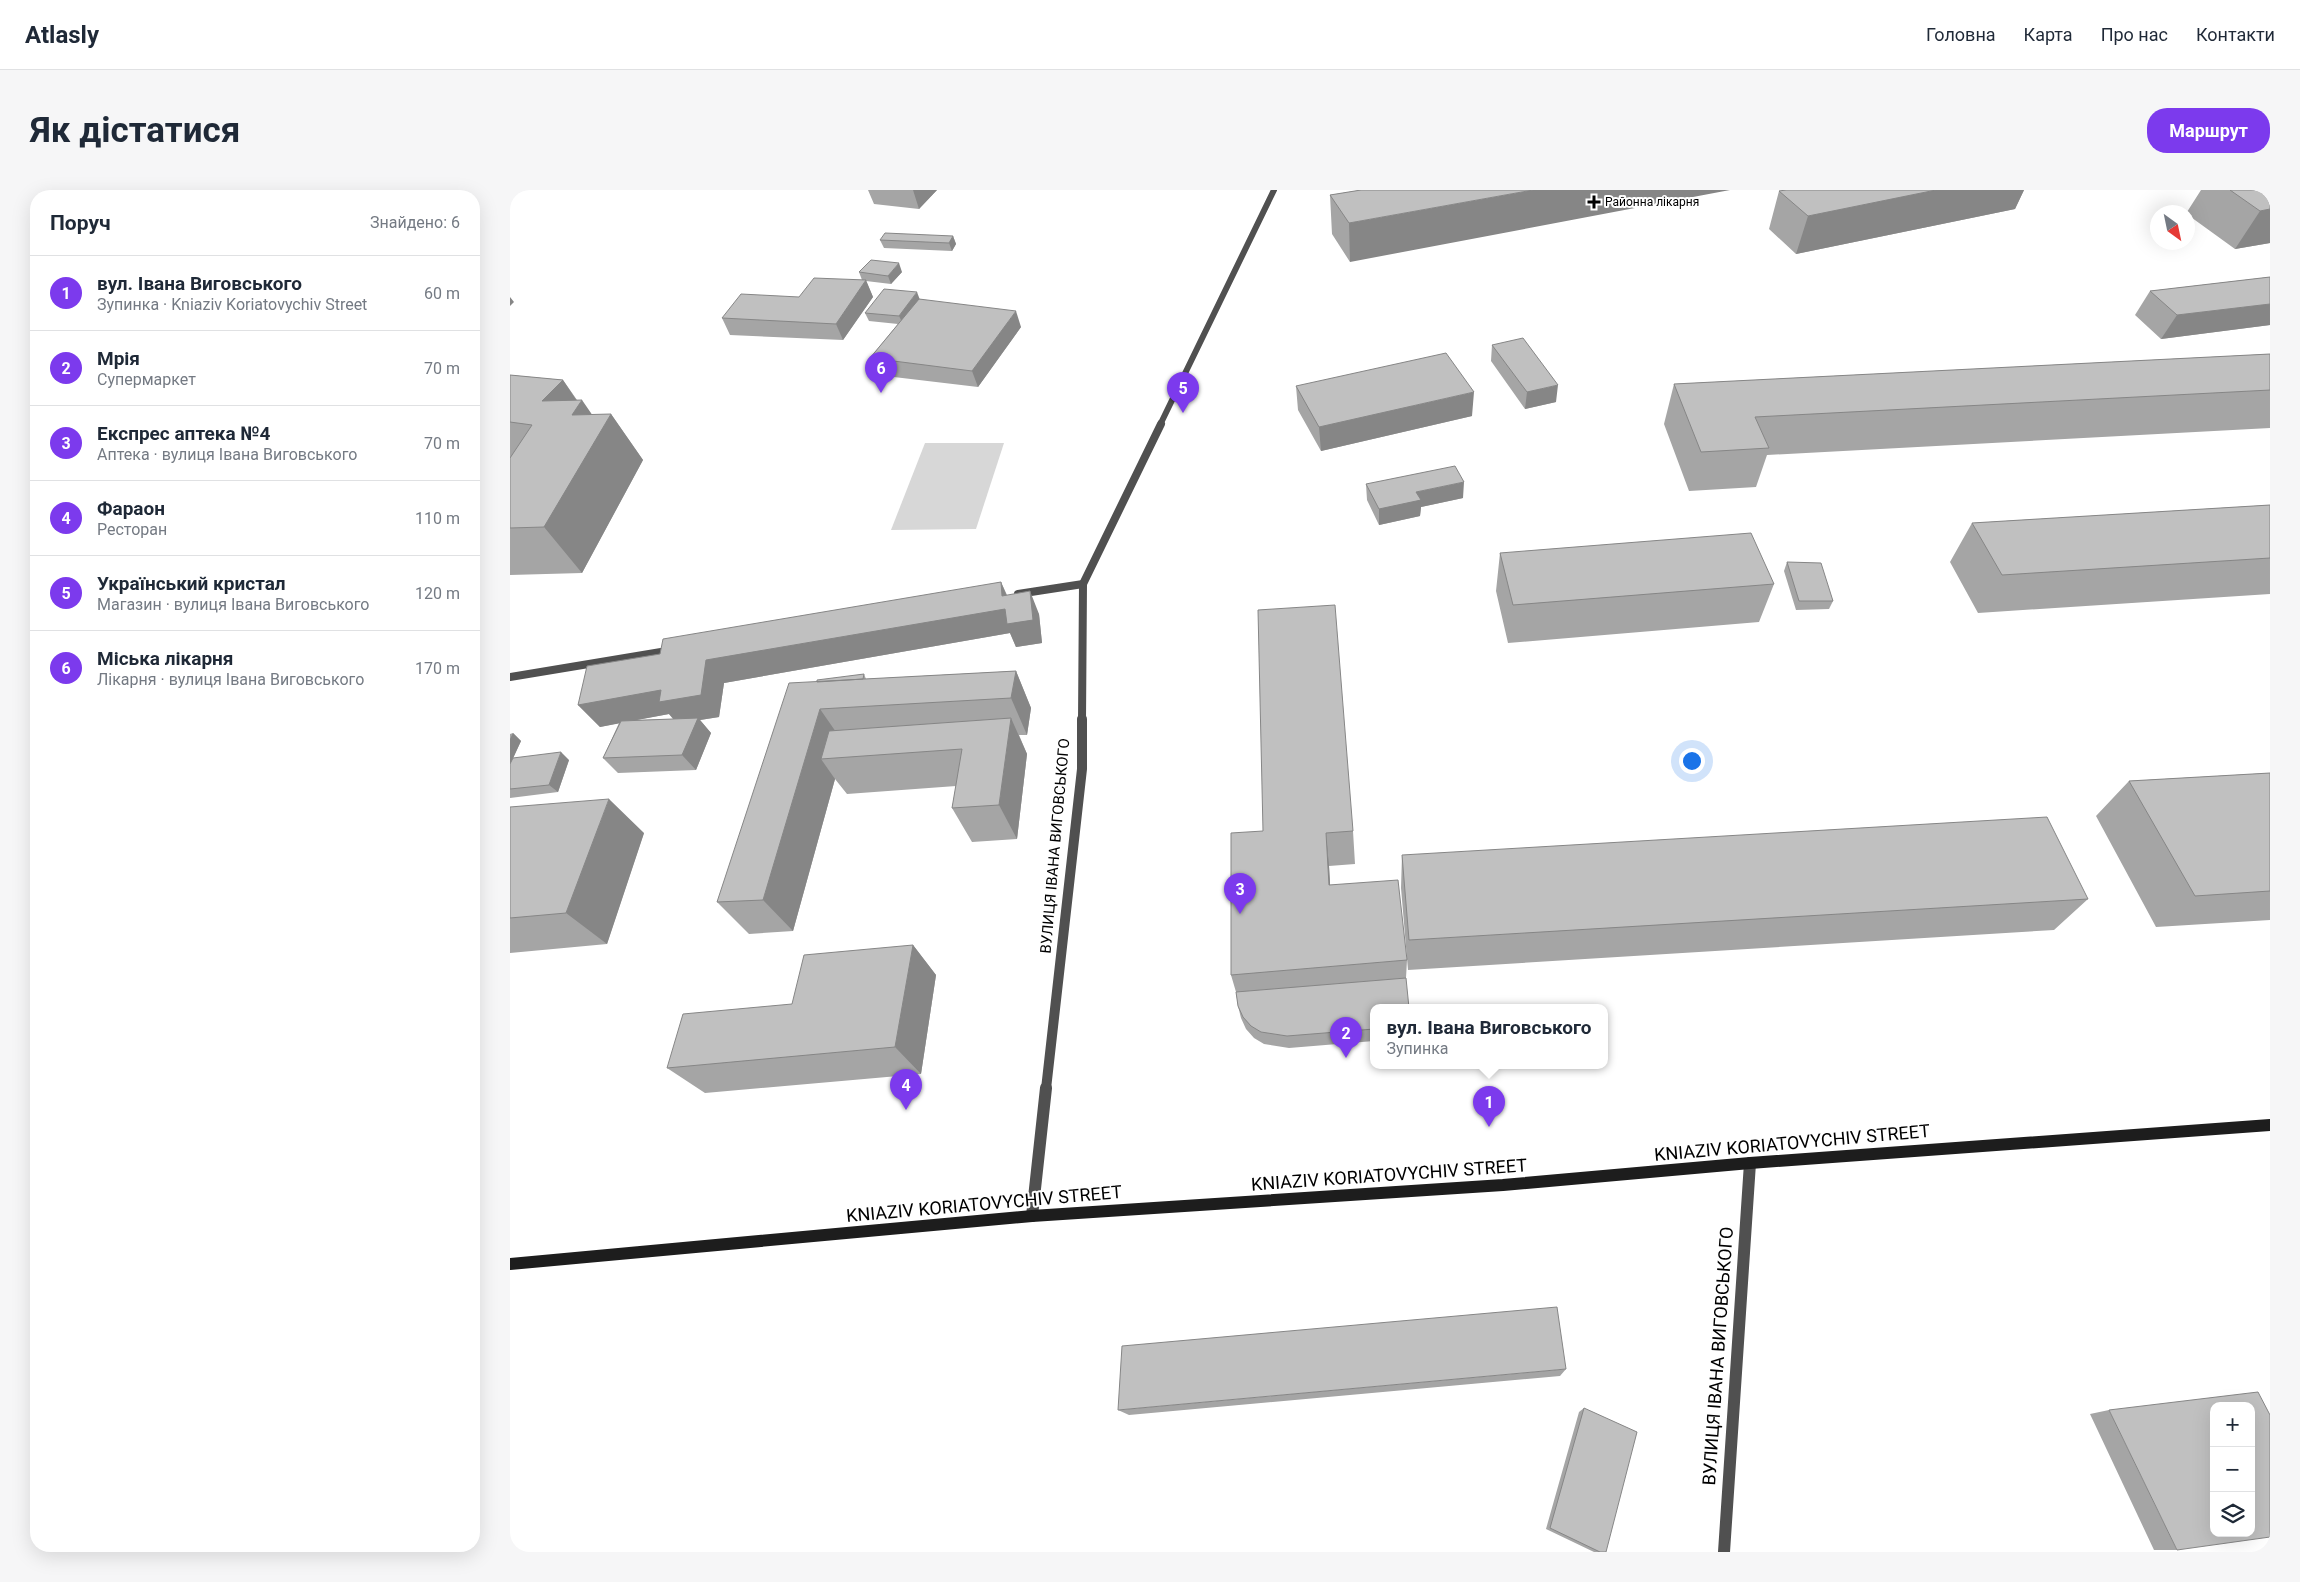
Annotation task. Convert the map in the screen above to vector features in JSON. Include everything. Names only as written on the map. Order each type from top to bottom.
[{"type":"main road","name":"KNIAZIV KORIATOVYCHIV STREET","points":[[510,1264],[1032,1216],[1503,1185],[1750,1163],[2270,1125]]},
{"type":"street","name":"ВУЛИЦЯ ІВАНА ВИГОВСЬКОГО","points":[[1032,1216],[1082,768],[1084,584],[1274,190]]},
{"type":"street","points":[[1006,596],[1084,584]]},
{"type":"street","points":[[510,677],[685,648]]},
{"type":"street","name":"ВУЛИЦЯ ІВАНА ВИГОВСЬКОГО","points":[[1724,1552],[1750,1163]]},
{"type":"shaded area","points":[[925,443],[1004,443],[976,529],[891,530]]},
{"type":"building","points":[[1361,190],[1533,190],[1349,223],[1330,195]]},
{"type":"building","points":[[1936,190],[1808,216],[1779,191]]},
{"type":"building","points":[[2230,190],[2270,190],[2270,209],[2260,211]]},
{"type":"building","points":[[885,233],[953,236],[949,243],[880,240]]},
{"type":"building","points":[[871,260],[899,263],[888,276],[859,272]]},
{"type":"building","points":[[2270,277],[2270,304],[2177,315],[2150,291]]},
{"type":"building","points":[[814,278],[866,280],[836,324],[722,318],[741,294],[799,297]]},
{"type":"building","points":[[884,289],[917,292],[899,316],[865,313]]},
{"type":"building","points":[[919,299],[1016,311],[972,371],[870,358]]},
{"type":"building","points":[[1523,338],[1558,385],[1527,392],[1492,345]]},
{"type":"building","points":[[1446,353],[1474,392],[1319,427],[1296,386]]},
{"type":"building","points":[[2270,354],[2270,390],[1755,417],[1769,448],[1701,452],[1674,384]]},
{"type":"building","points":[[510,375],[563,380],[542,401],[582,400],[572,415],[611,414],[544,527],[510,528],[510,458],[532,425],[510,422]]},
{"type":"building","points":[[1455,466],[1464,482],[1416,492],[1421,500],[1379,509],[1366,484]]},
{"type":"building","points":[[2270,505],[2270,558],[2002,575],[1972,523]]},
{"type":"building","points":[[1751,533],[1774,584],[1513,605],[1500,553]]},
{"type":"building","points":[[1787,562],[1821,563],[1833,601],[1799,601]]},
{"type":"building","points":[[1001,582],[1002,596],[1030,591],[1033,620],[1007,624],[1005,609],[706,660],[701,695],[659,702],[661,690],[578,705],[587,666],[660,654],[663,639]]},
{"type":"building","points":[[1335,605],[1353,831],[1326,833],[1329,885],[1398,880],[1407,960],[1231,975],[1231,833],[1263,831],[1258,610]]},
{"type":"building","points":[[1016,671],[1011,698],[820,709],[763,900],[717,902],[789,683]]},
{"type":"building","points":[[864,674],[863,679],[817,682],[817,680]]},
{"type":"building","points":[[698,718],[682,755],[603,758],[621,721]]},
{"type":"building","points":[[1011,718],[999,805],[952,808],[962,749],[821,759],[829,731]]},
{"type":"building","points":[[561,752],[549,785],[510,789],[510,764],[513,758]]},
{"type":"building","points":[[2270,773],[2270,891],[2195,896],[2129,781]]},
{"type":"building","points":[[609,799],[566,913],[510,918],[510,807]]},
{"type":"building","points":[[2047,817],[2088,899],[1409,940],[1402,855]]},
{"type":"building","points":[[913,945],[895,1047],[667,1068],[683,1014],[792,1004],[804,955]]},
{"type":"building","points":[[1406,978],[1409,1004],[1370,1004],[1370,1029],[1287,1036],[1261,1032],[1251,1026],[1243,1017],[1238,1006],[1236,992]]},
{"type":"building","points":[[1557,1307],[1566,1369],[1118,1410],[1122,1346]]},
{"type":"building","points":[[2258,1392],[2270,1415],[2270,1537],[2177,1550],[2109,1410]]},
{"type":"building","points":[[1584,1408],[1637,1432],[1606,1552],[1600,1552],[1550,1528]]},
{"type":"place","name":"Районна лікарня","points":[[1594,202]]},
{"type":"place","name":"Міська лікарня","points":[[881,393]]},
{"type":"place","name":"Український кристал","points":[[1183,413]]},
{"type":"place","name":"Експрес аптека №4","points":[[1240,914]]},
{"type":"place","name":"Мрія","points":[[1346,1058]]},
{"type":"place","name":"Фараон","points":[[906,1110]]},
{"type":"place","name":"вул. Івана Виговського","points":[[1489,1127]]}]
